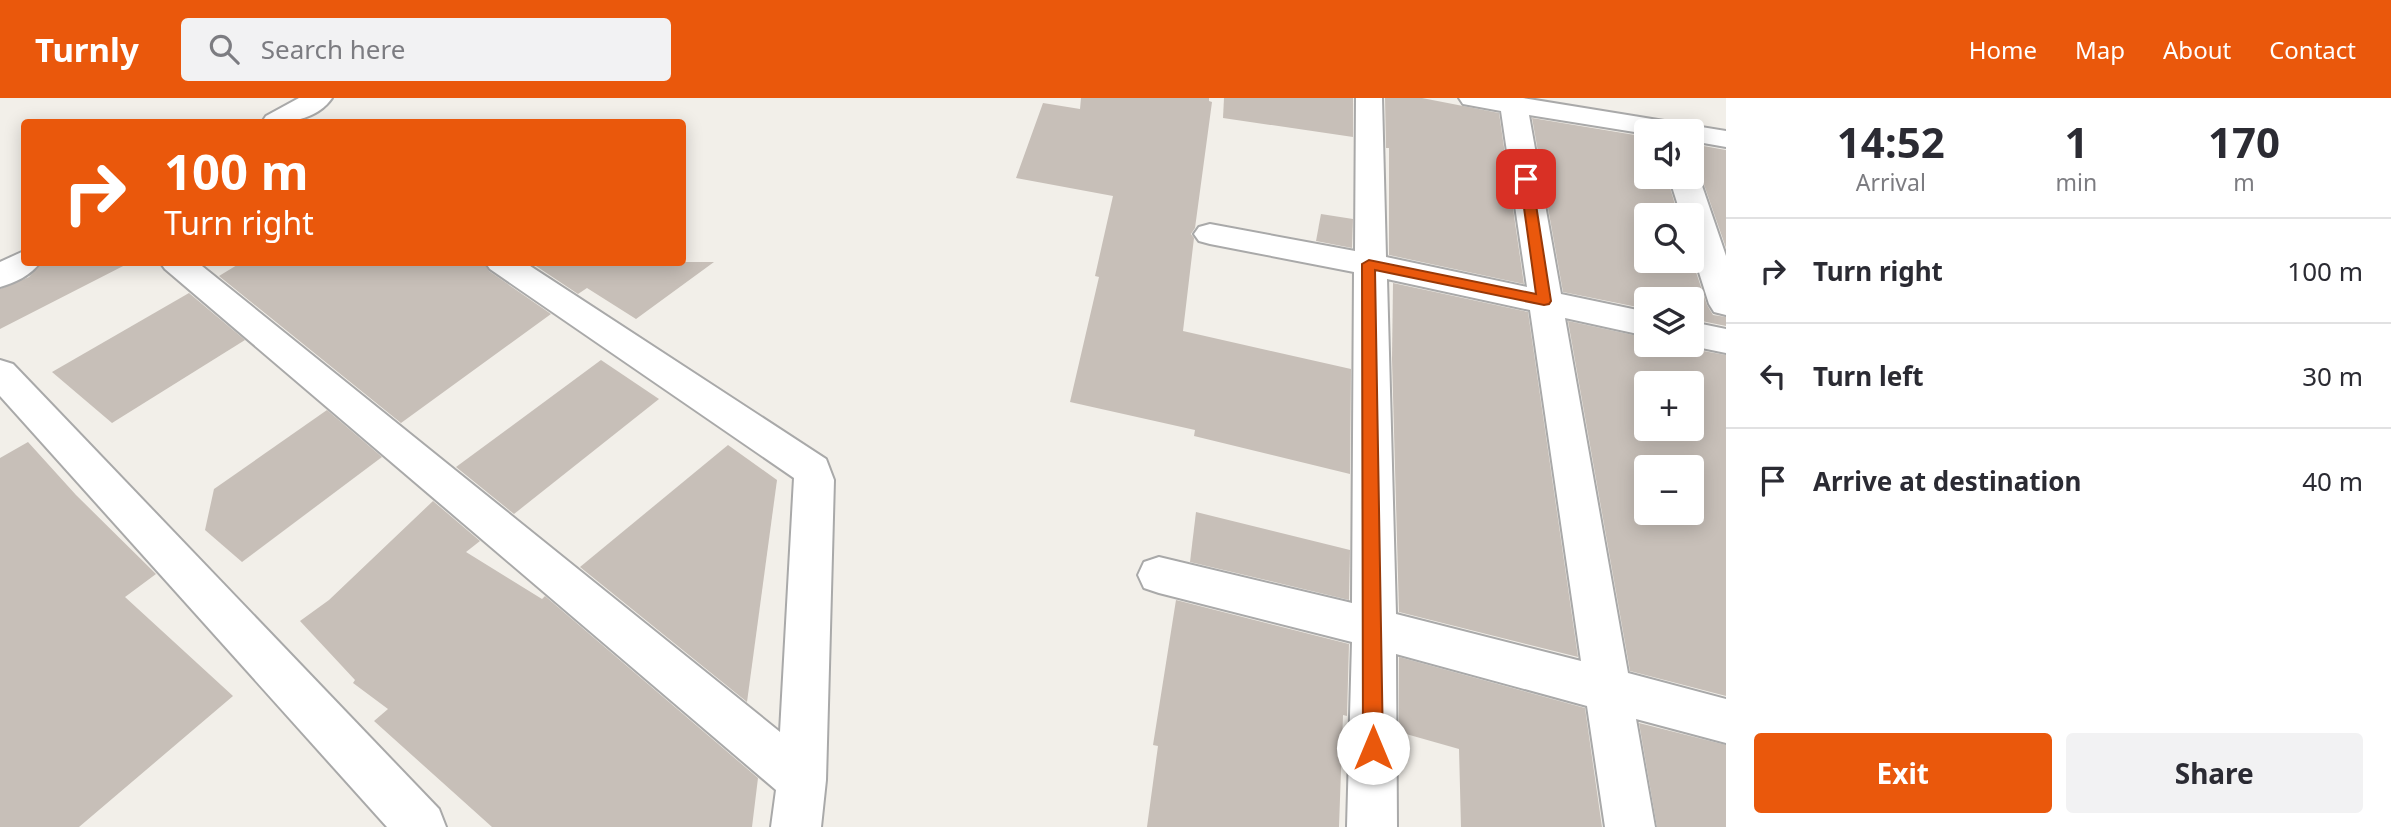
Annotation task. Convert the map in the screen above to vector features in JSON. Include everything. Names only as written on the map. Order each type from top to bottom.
[{"type":"street","points":[[286,119],[319,98]]},
{"type":"street","points":[[1369,98],[1374,628],[1372,827]]},
{"type":"street","points":[[1472,98],[1514,107],[1634,124]]},
{"type":"street","points":[[1514,107],[1630,827]]},
{"type":"street","points":[[1704,135],[1726,139]]},
{"type":"street","points":[[1688,189],[1726,304]]},
{"type":"street","points":[[1210,234],[1369,264],[1634,321]]},
{"type":"street","points":[[0,275],[21,264]]},
{"type":"street","points":[[181,266],[802,780]]},
{"type":"street","points":[[507,266],[813,470],[802,780],[796,827]]},
{"type":"street","points":[[1704,336],[1726,341]]},
{"type":"street","points":[[0,373],[421,827]]},
{"type":"street","points":[[1159,575],[1374,628],[1726,721]]},
{"type":"building","points":[[1081,98],[1209,98],[1212,102],[1195,228],[1191,234],[1194,238],[1183,331],[1351,369],[1350,474],[1194,436],[1195,430],[1070,402],[1099,277],[1095,276],[1113,196],[1016,178],[1043,103],[1080,109]]},
{"type":"building","points":[[1224,98],[1353,98],[1353,137],[1223,118]]},
{"type":"building","points":[[1385,98],[1422,98],[1499,113],[1524,284],[1389,255],[1389,148],[1386,148]]},
{"type":"building","points":[[1532,118],[1634,135],[1634,189],[1670,189],[1675,203],[1634,203],[1634,273],[1696,273],[1701,287],[1634,287],[1634,306],[1563,292]]},
{"type":"building","points":[[1704,146],[1726,150],[1726,248],[1704,185]]},
{"type":"building","points":[[1321,214],[1353,219],[1352,248],[1316,241]]},
{"type":"building","points":[[686,262],[714,262],[636,319],[587,288],[578,294],[536,266],[686,266]]},
{"type":"building","points":[[39,266],[123,266],[0,329],[0,289],[29,277]]},
{"type":"building","points":[[235,266],[486,266],[551,314],[401,423],[219,276]]},
{"type":"building","points":[[1393,283],[1528,312],[1578,657],[1399,612],[1392,359]]},
{"type":"building","points":[[189,293],[245,340],[112,423],[52,372]]},
{"type":"building","points":[[1704,296],[1713,315],[1726,317],[1726,326],[1704,321]]},
{"type":"building","points":[[1568,321],[1634,335],[1634,357],[1704,357],[1704,351],[1726,355],[1726,696],[1630,671]]},
{"type":"building","points":[[601,360],[659,399],[514,514],[456,467]]},
{"type":"building","points":[[327,410],[382,457],[242,562],[205,530],[214,489]]},
{"type":"building","points":[[28,442],[76,495],[156,574],[125,597],[233,696],[79,827],[0,827],[0,458]]},
{"type":"building","points":[[728,445],[777,480],[747,702],[580,567]]},
{"type":"building","points":[[433,501],[480,541],[466,552],[542,599],[545,596],[758,778],[752,827],[492,827],[374,721],[388,709],[353,683],[355,680],[300,621],[329,600]]},
{"type":"building","points":[[1196,512],[1350,550],[1349,600],[1190,562]]},
{"type":"building","points":[[1176,600],[1349,644],[1347,716],[1343,715],[1339,827],[1147,827],[1158,746],[1153,745]]},
{"type":"building","points":[[1399,657],[1585,708],[1602,827],[1461,827],[1459,749],[1399,732]]},
{"type":"building","points":[[1639,723],[1726,745],[1726,827],[1657,827]]},
{"type":"route","points":[[1373,748],[1369,264],[1544,301],[1526,179]]}]
